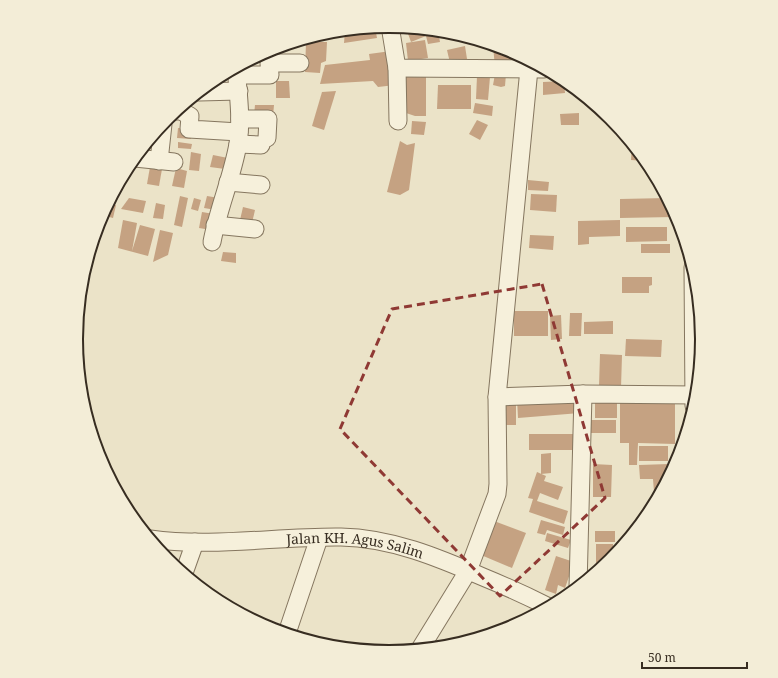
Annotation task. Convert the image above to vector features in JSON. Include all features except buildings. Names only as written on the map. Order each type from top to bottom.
[{"type":"street","points":[[391,33],[397,68],[398,121]]},
{"type":"street","points":[[220,84],[237,78],[270,75],[269,63],[300,63]]},
{"type":"street","points":[[397,68],[532,69]]},
{"type":"street","points":[[424,642],[468,571],[497,494],[497,397],[536,71]]},
{"type":"street","points":[[212,242],[215,225],[228,182],[239,132],[237,78]]},
{"type":"street","points":[[183,113],[190,116],[189,129],[239,132],[264,142],[268,119],[239,132]]},
{"type":"street","points":[[142,159],[166,162],[163,133]]},
{"type":"street","points":[[228,182],[261,185]]},
{"type":"street","points":[[215,225],[255,229]]},
{"type":"street","points":[[694,316],[694,353]]},
{"type":"street","points":[[497,397],[583,394],[689,399]]},
{"type":"street","points":[[578,579],[583,394]]},
{"type":"street","points":[[289,628],[319,538]]},
{"type":"street","name":"Jalan KH. Agus Salim","points":[[158,540],[195,542],[319,538],[366,539],[390,543],[423,553],[468,571],[542,604]]},
{"type":"street","points":[[186,568],[195,542]]},
{"type":"highlighted area","points":[[542,284],[605,498],[500,596],[340,429],[392,309]]}]
